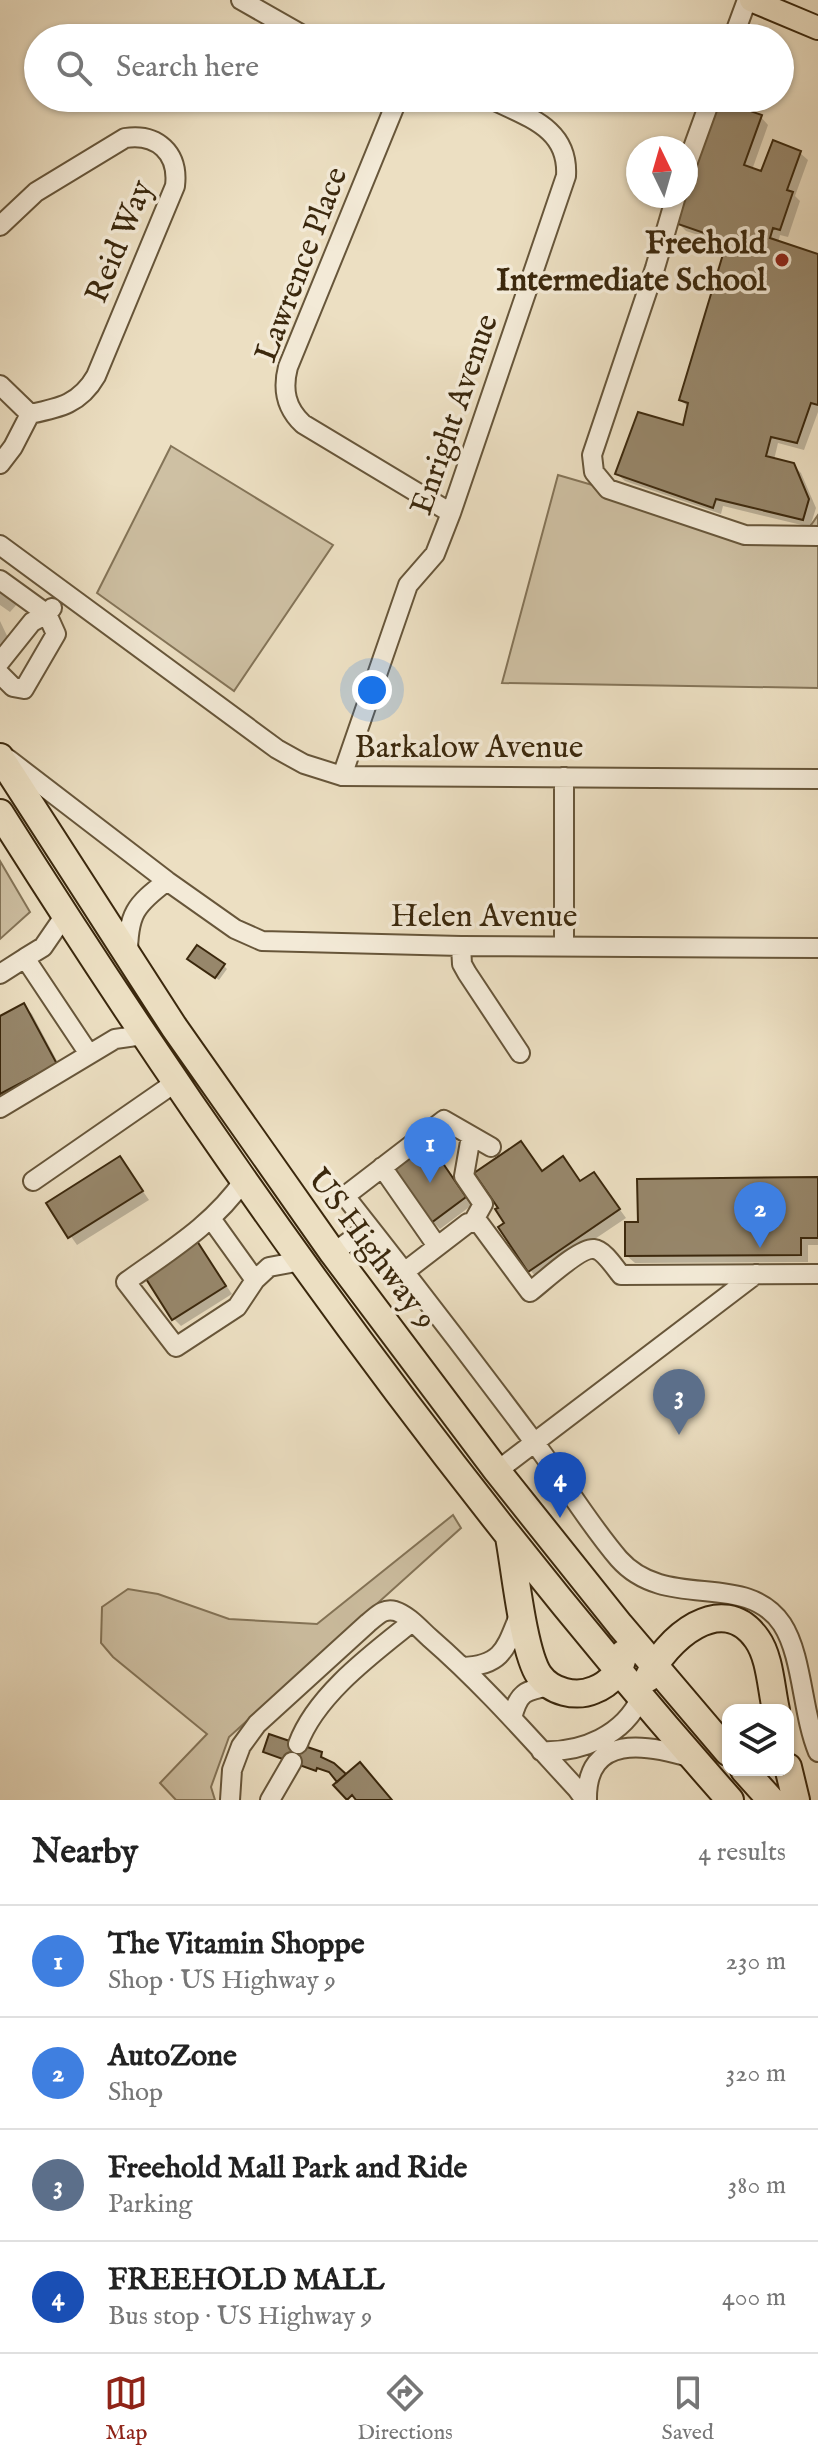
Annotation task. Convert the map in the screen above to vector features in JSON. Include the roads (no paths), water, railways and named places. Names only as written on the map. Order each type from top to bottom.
[{"type":"highway","name":"US Highway 9","points":[[0,754],[128,957],[252,1141],[333,1253],[497,1471],[620,1625],[722,1745]]},
{"type":"highway","name":"US Highway 9","points":[[0,813],[143,1035],[301,1261],[509,1533],[619,1671],[730,1800]]},
{"type":"highway","points":[[509,1533],[535,1666],[550,1686],[577,1694],[601,1687],[619,1671],[623,1647],[620,1625]]},
{"type":"highway","points":[[641,1697],[654,1663],[671,1643],[716,1606],[757,1638],[763,1649],[773,1699]]},
{"type":"highway","points":[[749,1776],[771,1800]]},
{"type":"highway","points":[[790,1776],[796,1800]]},
{"type":"main road","points":[[749,0],[818,28]]},
{"type":"street","points":[[241,0],[283,24]]},
{"type":"street","points":[[739,24],[749,0]]},
{"type":"street","name":"Lawrence Place","points":[[392,112],[288,367],[285,392],[288,404],[303,424],[451,513]]},
{"type":"street","name":"Enright Avenue","points":[[342,776],[408,585],[435,554],[451,513],[566,176],[567,162],[558,139],[548,129],[516,112]]},
{"type":"street","points":[[697,136],[706,112]]},
{"type":"street","name":"Reid Way","points":[[0,226],[36,192],[125,138],[137,136],[154,140],[169,153],[175,164],[175,186],[96,376],[79,398],[66,406],[30,414]]},
{"type":"street","points":[[672,208],[592,455],[594,472],[608,489],[745,535],[818,536]]},
{"type":"street","points":[[0,385],[30,414],[13,447],[0,464]]},
{"type":"street","name":"Barkalow Avenue","points":[[0,545],[277,749],[304,764],[342,776],[818,779]]},
{"type":"street","points":[[0,580],[47,614],[56,634],[24,689],[13,687],[0,674]]},
{"type":"street","points":[[0,662],[32,622],[47,614],[64,593]]},
{"type":"street","name":"Helen Avenue","points":[[0,754],[167,881],[235,929],[262,941],[461,946],[818,948]]},
{"type":"street","points":[[564,777],[564,946]]},
{"type":"street","points":[[128,957],[132,915],[146,897],[167,881]]},
{"type":"street","points":[[0,974],[43,947],[65,915]]},
{"type":"street","points":[[461,946],[462,964],[520,1053]]},
{"type":"street","points":[[25,958],[89,1054]]},
{"type":"street","points":[[0,1108],[115,1039],[143,1035]]},
{"type":"street","points":[[33,1181],[176,1082]]},
{"type":"street","points":[[491,1147],[444,1120],[345,1196],[620,1560],[640,1578],[716,1606],[737,1594],[763,1604],[781,1623],[791,1644],[811,1734],[818,1752]]},
{"type":"street","points":[[403,1273],[473,1222],[483,1204],[464,1176],[471,1136]]},
{"type":"street","points":[[382,1167],[437,1246]]},
{"type":"street","points":[[244,1180],[228,1204],[212,1220],[126,1282],[176,1347],[237,1307],[255,1280],[269,1267],[301,1261]]},
{"type":"street","points":[[212,1220],[255,1280]]},
{"type":"street","points":[[473,1222],[479,1223],[530,1292],[588,1249],[599,1251],[621,1275],[818,1274]]},
{"type":"street","points":[[333,1253],[369,1227]]},
{"type":"street","points":[[497,1471],[756,1274]]},
{"type":"street","points":[[463,1667],[480,1666],[498,1658],[522,1608]]},
{"type":"street","points":[[230,1800],[232,1770],[241,1746],[257,1724],[382,1612],[399,1612],[463,1667],[586,1800]]},
{"type":"street","points":[[298,1744],[306,1722],[326,1700],[358,1666],[412,1622]]},
{"type":"street","points":[[773,1699],[799,1680]]},
{"type":"street","points":[[512,1718],[516,1701],[521,1695],[528,1690],[550,1686]]},
{"type":"street","points":[[541,1751],[564,1752],[608,1735],[626,1722],[641,1697]]},
{"type":"street","points":[[586,1800],[587,1781],[596,1763],[612,1751],[634,1746],[661,1748],[693,1758]]},
{"type":"street","points":[[270,1800],[292,1762]]},
{"type":"place","name":"Freehold Intermediate School","points":[[782,260]]},
{"type":"place","name":"The Vitamin Shoppe","points":[[430,1183]]},
{"type":"place","name":"AutoZone","points":[[760,1248]]},
{"type":"place","name":"Freehold Mall Park and Ride","points":[[679,1435]]},
{"type":"place","name":"FREEHOLD MALL","points":[[560,1518]]}]
